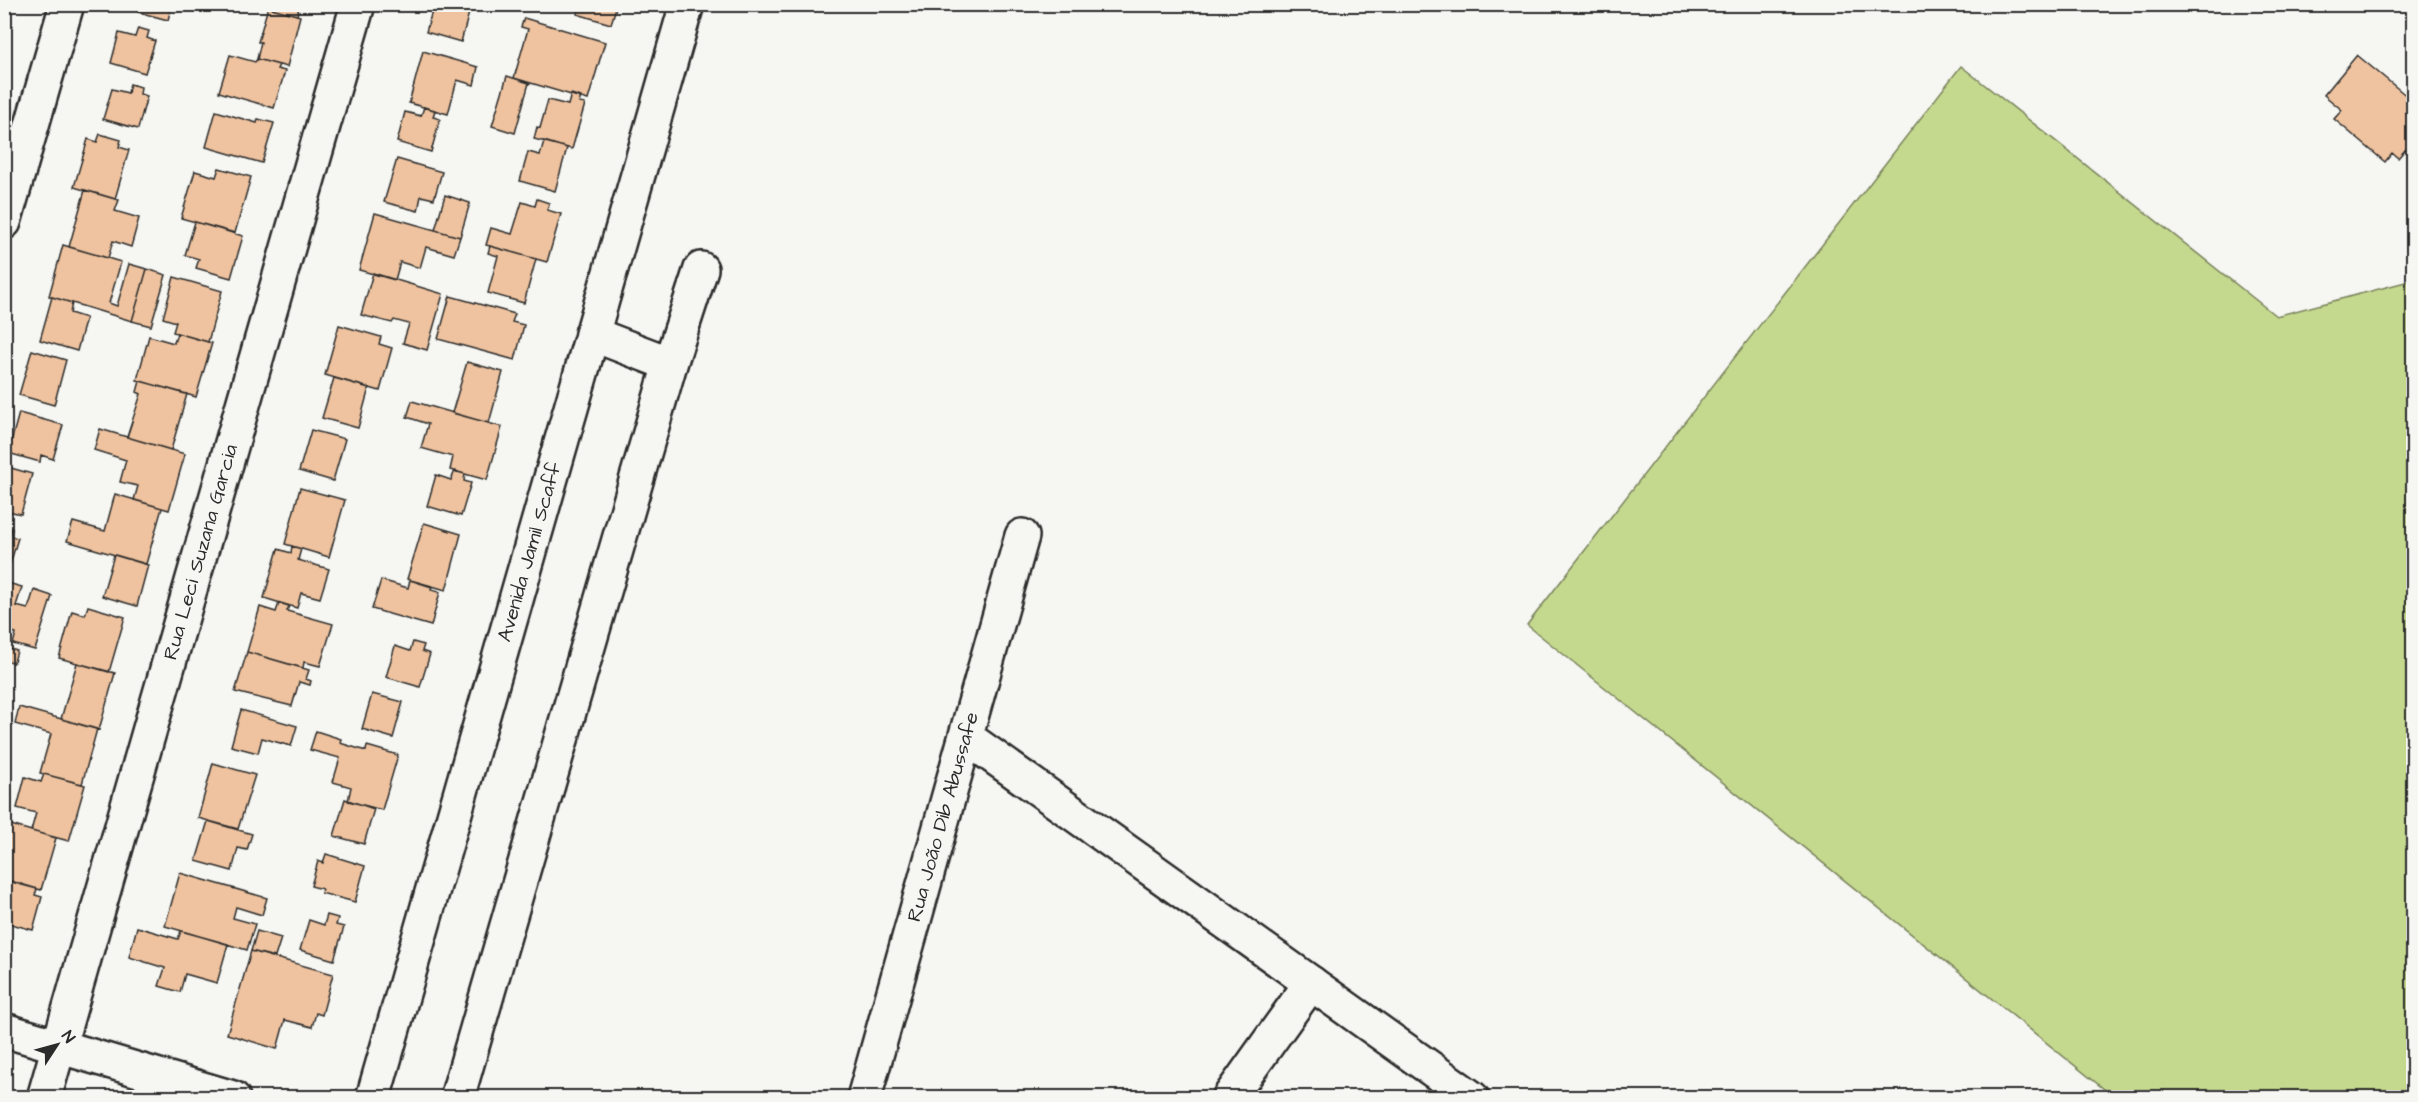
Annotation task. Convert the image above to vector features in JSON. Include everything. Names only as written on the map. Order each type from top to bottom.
[{"type":"street","points":[[4,222],[67,4]]},
{"type":"street","name":"Rua Leci Suzana Garcia","points":[[44,1098],[358,4]]},
{"type":"street","name":"Avenida Jamil Scaff","points":[[372,1098],[687,4]]},
{"type":"street","points":[[457,1098],[670,364],[701,269]]},
{"type":"street","points":[[592,334],[670,364]]},
{"type":"street","name":"Rua João Dib Abussafe","points":[[864,1098],[1022,536]]},
{"type":"street","points":[[966,737],[1472,1098]]},
{"type":"street","points":[[1230,1098],[1311,983]]},
{"type":"street","points":[[4,1030],[233,1098]]},
{"type":"green space","points":[[1961,66],[2276,316],[2413,280],[2413,1097],[2114,1097],[1527,625]]},
{"type":"building","points":[[141,4],[172,4],[168,20],[138,12]]},
{"type":"building","points":[[269,4],[300,4],[297,15],[268,7]]},
{"type":"building","points":[[434,4],[450,6],[451,4],[463,4],[462,7],[470,9],[461,42],[426,32]]},
{"type":"building","points":[[580,4],[617,4],[611,24],[577,14]]},
{"type":"building","points":[[268,7],[300,16],[287,67],[257,59],[261,42],[258,42]]},
{"type":"building","points":[[524,18],[605,42],[588,100],[514,78],[528,29],[521,27]]},
{"type":"building","points":[[138,28],[149,31],[147,38],[155,41],[145,73],[111,63],[119,33],[135,37]]},
{"type":"building","points":[[423,51],[478,67],[474,85],[457,80],[448,114],[409,103]]},
{"type":"building","points":[[230,55],[255,62],[257,59],[279,65],[277,69],[285,71],[274,108],[219,92]]},
{"type":"building","points":[[2357,55],[2414,102],[2406,112],[2414,118],[2412,130],[2414,140],[2398,158],[2392,153],[2385,162],[2334,119],[2342,110],[2324,95]]},
{"type":"building","points":[[507,76],[529,83],[515,133],[492,126]]},
{"type":"building","points":[[130,84],[141,87],[140,94],[147,96],[138,129],[103,119],[112,89],[128,93]]},
{"type":"building","points":[[571,94],[581,97],[579,103],[585,104],[572,149],[534,139],[537,127],[540,128],[548,100],[568,105]]},
{"type":"building","points":[[424,107],[435,110],[433,117],[440,119],[431,152],[397,142],[405,112],[421,116]]},
{"type":"building","points":[[216,111],[257,123],[258,119],[274,123],[262,163],[206,147]]},
{"type":"building","points":[[100,134],[121,140],[119,147],[129,150],[115,199],[74,187],[88,139],[97,142]]},
{"type":"building","points":[[544,141],[567,148],[555,191],[520,181],[528,152],[540,155]]},
{"type":"building","points":[[397,159],[442,172],[434,199],[421,196],[418,211],[384,202]]},
{"type":"building","points":[[219,168],[251,177],[235,233],[181,218],[195,171],[216,177]]},
{"type":"building","points":[[85,190],[119,200],[115,211],[139,218],[131,247],[113,241],[108,258],[69,247]]},
{"type":"building","points":[[445,195],[470,203],[460,237],[435,230]]},
{"type":"building","points":[[537,199],[549,203],[547,210],[561,214],[547,262],[486,245],[491,228],[512,234],[522,202],[535,206]]},
{"type":"building","points":[[375,213],[460,237],[454,255],[426,247],[420,268],[400,262],[395,280],[359,270]]},
{"type":"building","points":[[195,222],[243,236],[231,278],[196,268],[199,259],[185,255]]},
{"type":"building","points":[[63,245],[121,262],[109,303],[117,306],[129,264],[147,269],[132,321],[49,296]]},
{"type":"building","points":[[490,246],[536,259],[524,303],[488,293],[498,256],[488,253]]},
{"type":"building","points":[[147,269],[166,275],[151,326],[132,321]]},
{"type":"building","points":[[373,273],[443,294],[427,350],[403,343],[409,324],[394,320],[392,323],[361,315]]},
{"type":"building","points":[[174,277],[222,291],[208,342],[173,332],[176,322],[163,318]]},
{"type":"building","points":[[450,296],[515,314],[512,322],[524,325],[515,360],[438,339]]},
{"type":"building","points":[[52,297],[72,303],[70,313],[86,318],[77,351],[40,340]]},
{"type":"building","points":[[339,325],[381,337],[379,344],[392,348],[380,391],[325,375]]},
{"type":"building","points":[[177,333],[212,343],[196,397],[137,380],[149,336],[174,343]]},
{"type":"building","points":[[32,350],[66,360],[54,405],[19,395]]},
{"type":"building","points":[[467,362],[503,372],[489,423],[452,413]]},
{"type":"building","points":[[334,378],[369,388],[358,428],[322,418]]},
{"type":"building","points":[[140,381],[187,394],[171,450],[127,437],[141,394],[137,392]]},
{"type":"building","points":[[412,401],[502,427],[487,480],[450,470],[453,457],[421,448],[428,424],[407,417]]},
{"type":"building","points":[[19,413],[63,425],[53,459],[41,455],[40,462],[8,453]]},
{"type":"building","points":[[100,429],[185,454],[169,510],[134,500],[138,486],[120,482],[126,460],[94,450]]},
{"type":"building","points":[[311,430],[345,439],[333,481],[299,471]]},
{"type":"building","points":[[4,466],[32,474],[21,514],[4,510]]},
{"type":"building","points":[[455,471],[465,474],[464,481],[471,483],[461,516],[427,506],[436,475],[451,480]]},
{"type":"building","points":[[300,488],[345,500],[329,557],[285,544]]},
{"type":"building","points":[[115,494],[162,508],[146,564],[67,541],[73,522],[105,531]]},
{"type":"building","points":[[424,523],[461,534],[446,590],[407,579]]},
{"type":"building","points":[[4,527],[12,529],[10,536],[18,538],[8,571],[4,570]]},
{"type":"building","points":[[292,546],[301,549],[298,560],[329,569],[320,598],[301,593],[297,608],[264,598],[278,549],[291,553]]},
{"type":"building","points":[[114,555],[148,565],[137,606],[102,596]]},
{"type":"building","points":[[381,580],[408,588],[410,580],[440,592],[431,626],[372,609]]},
{"type":"building","points":[[4,582],[22,587],[16,606],[28,609],[34,590],[52,596],[35,650],[13,644],[16,633],[4,630]]},
{"type":"building","points":[[279,603],[289,606],[287,611],[333,624],[320,666],[304,662],[303,668],[247,652],[260,607],[276,612]]},
{"type":"building","points":[[88,606],[125,617],[109,672],[59,658],[72,611],[85,615]]},
{"type":"building","points":[[413,642],[424,645],[422,651],[430,654],[420,687],[386,677],[395,646],[410,651]]},
{"type":"building","points":[[4,647],[17,651],[14,662],[6,661],[4,668]]},
{"type":"building","points":[[247,652],[309,670],[306,679],[311,681],[310,685],[299,682],[292,706],[235,692]]},
{"type":"building","points":[[77,663],[115,673],[99,730],[61,719]]},
{"type":"building","points":[[372,694],[403,702],[393,738],[362,729]]},
{"type":"building","points":[[19,707],[97,729],[82,784],[40,773],[51,734],[15,724]]},
{"type":"building","points":[[241,710],[297,726],[291,746],[262,738],[258,753],[231,746]]},
{"type":"building","points":[[316,731],[341,739],[340,743],[366,751],[367,746],[398,755],[382,810],[348,801],[351,787],[333,782],[340,758],[310,750]]},
{"type":"building","points":[[213,763],[255,775],[238,829],[198,818]]},
{"type":"building","points":[[44,774],[85,785],[69,841],[31,831],[36,813],[17,808],[25,777],[41,782]]},
{"type":"building","points":[[345,799],[374,809],[364,844],[334,836]]},
{"type":"building","points":[[208,821],[252,834],[247,850],[238,848],[232,871],[196,861]]},
{"type":"building","points":[[4,823],[56,838],[41,890],[4,879]]},
{"type":"building","points":[[326,854],[365,866],[355,902],[321,893],[322,889],[311,886],[318,861],[323,863]]},
{"type":"building","points":[[180,873],[267,898],[262,915],[236,907],[233,918],[255,924],[247,950],[165,926]]},
{"type":"building","points":[[4,880],[37,889],[35,895],[42,897],[33,930],[4,922]]},
{"type":"building","points":[[327,915],[338,918],[336,925],[344,927],[334,960],[300,950],[309,920],[324,925]]},
{"type":"building","points":[[137,927],[178,939],[181,931],[228,944],[217,983],[185,974],[180,992],[159,986],[165,968],[129,957]]},
{"type":"building","points":[[257,931],[281,938],[275,957],[251,951]]},
{"type":"building","points":[[251,951],[333,974],[322,1015],[316,1013],[312,1027],[285,1020],[277,1049],[227,1034]]}]
